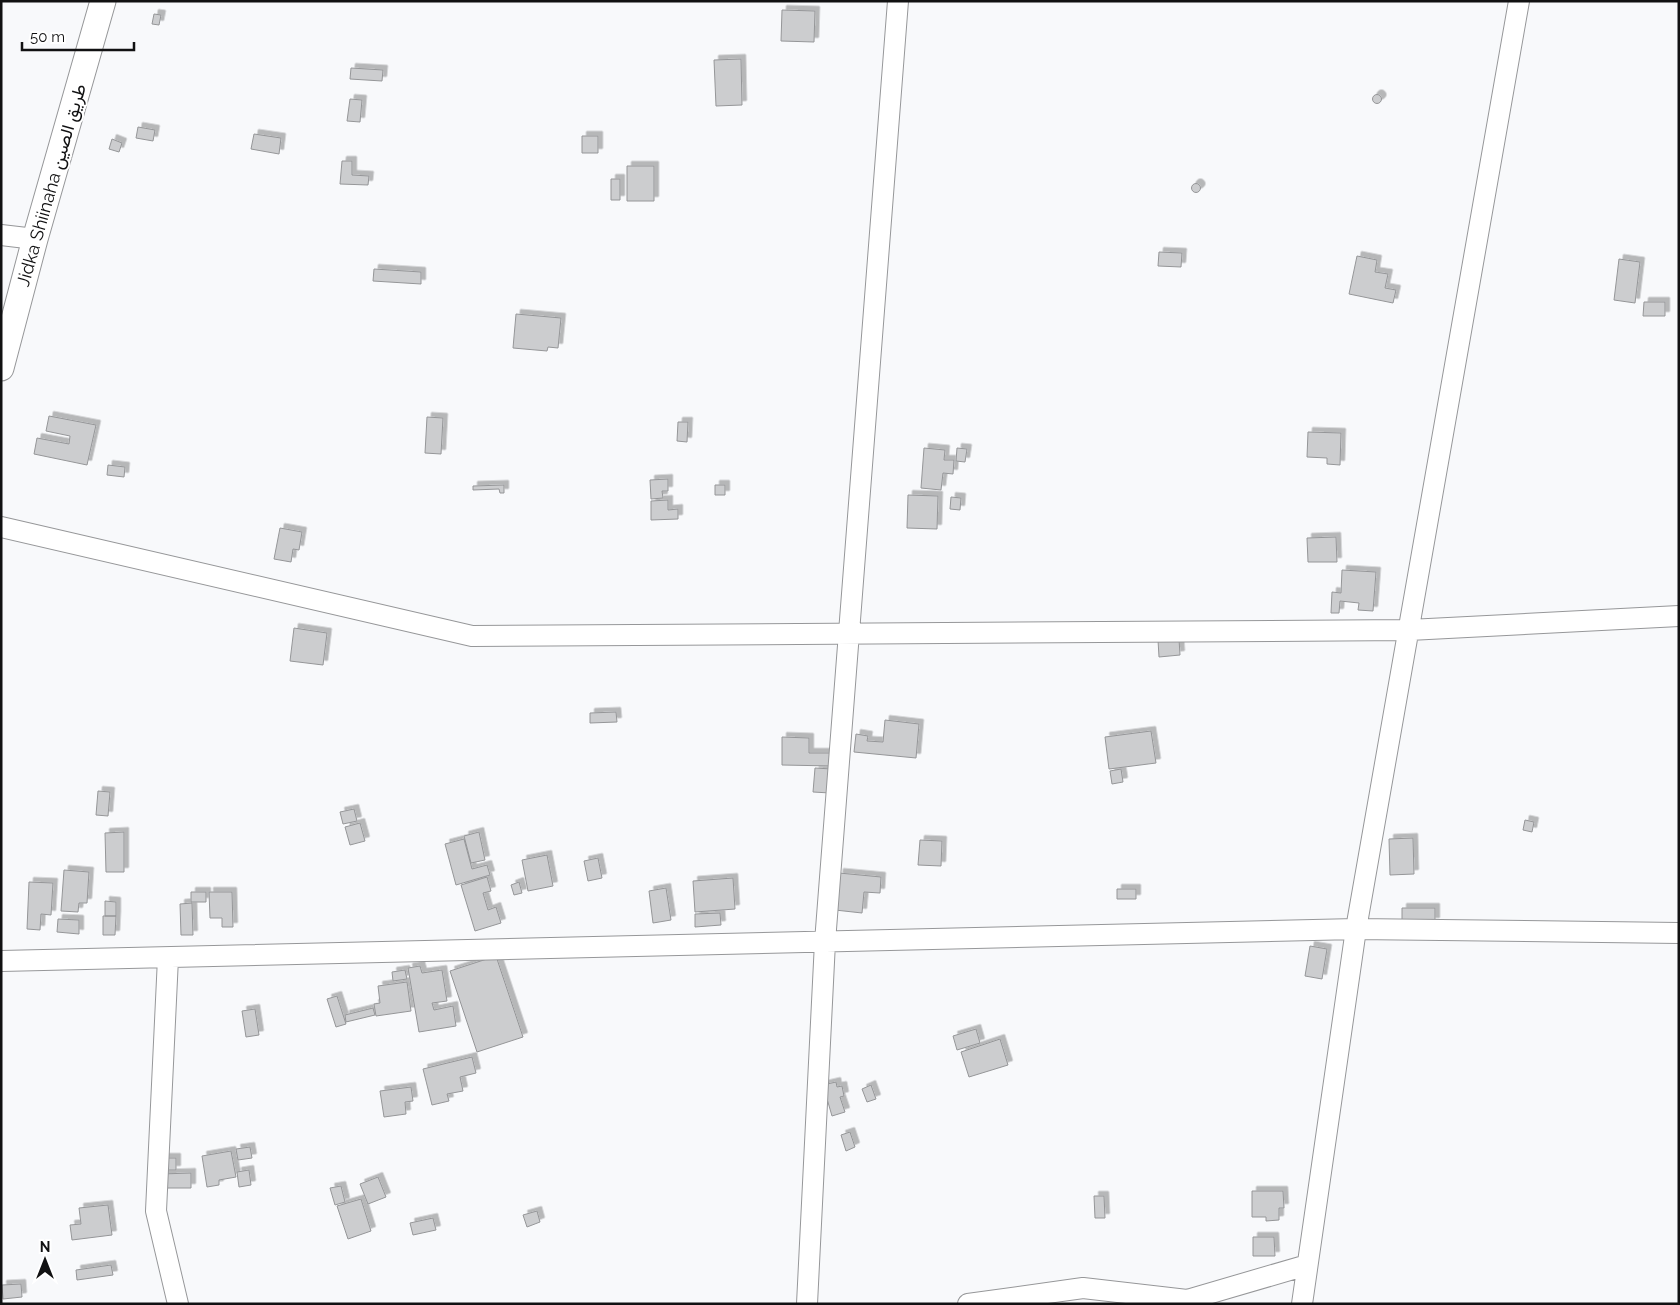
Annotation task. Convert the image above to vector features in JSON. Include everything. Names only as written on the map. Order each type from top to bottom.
[{"type":"main road","name":"Jidka Shiinaha طريق الصين","points":[[1,368],[35,239],[103,1]]},
{"type":"street","points":[[807,1304],[825,942],[898,1]]},
{"type":"street","points":[[1302,1304],[1356,929],[1519,1]]},
{"type":"street","points":[[1,235],[35,239]]},
{"type":"street","points":[[1,527],[472,636],[1409,630],[1679,616]]},
{"type":"street","points":[[1,961],[1356,929],[1679,934]]},
{"type":"street","points":[[168,958],[156,1211],[178,1304]]},
{"type":"street","points":[[968,1304],[1083,1288],[1187,1300],[1307,1265]]},
{"type":"building","points":[[782,10],[815,11],[814,42],[781,41]]},
{"type":"building","points":[[154,14],[161,15],[159,25],[152,24]]},
{"type":"building","points":[[741,59],[742,105],[716,106],[714,60]]},
{"type":"building","points":[[351,68],[383,70],[382,81],[350,79]]},
{"type":"building","points":[[1377,95],[1381,99],[1377,103],[1373,99]]},
{"type":"building","points":[[350,99],[362,100],[360,122],[347,121]]},
{"type":"building","points":[[138,127],[155,130],[153,141],[136,138]]},
{"type":"building","points":[[254,134],[281,138],[279,154],[251,149]]},
{"type":"building","points":[[582,136],[598,136],[598,153],[582,153]]},
{"type":"building","points":[[112,139],[122,143],[119,152],[109,149]]},
{"type":"building","points":[[342,161],[352,161],[352,175],[369,176],[368,185],[340,184]]},
{"type":"building","points":[[627,166],[654,166],[654,201],[627,201]]},
{"type":"building","points":[[611,179],[620,179],[620,200],[611,200]]},
{"type":"building","points":[[1196,183],[1201,188],[1196,193],[1191,188]]},
{"type":"building","points":[[1159,252],[1182,253],[1181,267],[1158,266]]},
{"type":"building","points":[[1357,256],[1377,260],[1375,272],[1388,274],[1385,288],[1396,290],[1393,303],[1349,294]]},
{"type":"building","points":[[1619,259],[1640,262],[1635,303],[1614,300]]},
{"type":"building","points":[[374,269],[421,272],[421,284],[373,281]]},
{"type":"building","points":[[1644,302],[1665,302],[1665,316],[1643,316]]},
{"type":"building","points":[[516,314],[561,318],[558,348],[548,347],[547,351],[513,348]]},
{"type":"building","points":[[49,416],[96,425],[87,465],[34,454],[37,438],[69,444],[70,436],[46,431]]},
{"type":"building","points":[[427,417],[443,418],[441,454],[425,453]]},
{"type":"building","points":[[678,422],[688,422],[687,442],[677,441]]},
{"type":"building","points":[[1308,432],[1341,433],[1340,465],[1327,464],[1327,458],[1307,457]]},
{"type":"building","points":[[924,448],[945,450],[944,460],[954,460],[953,474],[943,473],[941,490],[921,488]]},
{"type":"building","points":[[957,448],[967,449],[965,462],[956,461]]},
{"type":"building","points":[[108,465],[125,467],[124,477],[107,475]]},
{"type":"building","points":[[668,479],[668,491],[662,491],[663,498],[651,499],[650,480]]},
{"type":"building","points":[[504,485],[504,493],[500,493],[499,489],[473,490],[473,486]]},
{"type":"building","points":[[715,485],[725,485],[725,495],[715,495]]},
{"type":"building","points":[[908,495],[938,496],[937,529],[907,528]]},
{"type":"building","points":[[951,497],[961,498],[960,510],[950,509]]},
{"type":"building","points":[[668,500],[668,510],[678,509],[678,519],[651,520],[651,501]]},
{"type":"building","points":[[280,528],[302,532],[299,550],[293,549],[291,562],[274,559]]},
{"type":"building","points":[[1336,537],[1337,562],[1308,562],[1307,538]]},
{"type":"building","points":[[1342,570],[1376,572],[1373,611],[1358,610],[1359,603],[1340,601],[1339,613],[1331,613],[1332,592],[1341,593]]},
{"type":"building","points":[[294,628],[327,633],[323,665],[290,661]]},
{"type":"building","points":[[1179,639],[1180,655],[1159,657],[1158,640]]},
{"type":"building","points":[[616,712],[617,722],[590,723],[590,713]]},
{"type":"building","points":[[885,720],[919,724],[916,758],[854,752],[856,734],[868,736],[867,741],[883,742]]},
{"type":"building","points":[[1151,731],[1156,763],[1109,769],[1105,737]]},
{"type":"building","points":[[782,737],[809,738],[809,753],[833,753],[833,766],[782,765]]},
{"type":"building","points":[[815,768],[832,769],[830,793],[813,792]]},
{"type":"building","points":[[1121,769],[1123,782],[1112,784],[1110,771]]},
{"type":"building","points":[[98,791],[110,792],[108,816],[96,815]]},
{"type":"building","points":[[354,809],[357,821],[343,824],[340,812]]},
{"type":"building","points":[[1525,820],[1534,822],[1532,832],[1523,830]]},
{"type":"building","points":[[360,823],[365,841],[350,845],[345,827]]},
{"type":"building","points":[[124,832],[124,872],[106,872],[105,833]]},
{"type":"building","points":[[479,832],[485,860],[471,863],[464,836]]},
{"type":"building","points":[[1413,838],[1414,874],[1390,875],[1389,839]]},
{"type":"building","points":[[464,839],[472,869],[487,865],[490,875],[456,885],[445,844]]},
{"type":"building","points":[[920,840],[942,841],[941,866],[918,865]]},
{"type":"building","points":[[547,855],[553,886],[528,891],[522,860]]},
{"type":"building","points":[[598,858],[602,878],[588,881],[584,861]]},
{"type":"building","points":[[64,870],[89,872],[87,903],[79,903],[78,912],[61,911]]},
{"type":"building","points":[[839,873],[881,877],[880,893],[864,892],[862,913],[835,910]]},
{"type":"building","points":[[487,877],[491,891],[483,893],[488,910],[496,907],[501,923],[475,931],[461,885]]},
{"type":"building","points":[[733,878],[735,909],[695,912],[693,881]]},
{"type":"building","points":[[29,882],[53,883],[51,915],[41,914],[40,930],[27,929]]},
{"type":"building","points":[[519,882],[522,893],[514,895],[511,885]]},
{"type":"building","points":[[666,888],[671,920],[653,923],[649,891]]},
{"type":"building","points":[[1117,889],[1136,889],[1136,899],[1117,899]]},
{"type":"building","points":[[191,892],[206,892],[206,902],[191,902]]},
{"type":"building","points":[[209,892],[232,892],[233,927],[222,927],[222,918],[210,918]]},
{"type":"building","points":[[105,901],[116,902],[116,916],[105,916]]},
{"type":"building","points":[[192,903],[193,935],[181,935],[180,904]]},
{"type":"building","points":[[1402,908],[1435,908],[1435,922],[1402,922]]},
{"type":"building","points":[[720,913],[721,925],[695,927],[695,914]]},
{"type":"building","points":[[103,916],[116,916],[115,935],[103,935]]},
{"type":"building","points":[[58,919],[79,920],[79,934],[57,932]]},
{"type":"building","points":[[1310,946],[1327,949],[1322,979],[1305,976]]},
{"type":"building","points":[[496,956],[523,1037],[477,1052],[450,971]]},
{"type":"building","points":[[420,966],[422,973],[442,970],[447,1001],[432,1003],[434,1010],[453,1006],[456,1026],[419,1032],[408,968]]},
{"type":"building","points":[[405,970],[407,979],[393,981],[392,972]]},
{"type":"building","points":[[407,982],[411,1011],[376,1016],[374,1004],[380,1003],[378,986]]},
{"type":"building","points":[[337,996],[346,1024],[336,1027],[327,999]]},
{"type":"building","points":[[373,1008],[375,1015],[346,1022],[345,1015]]},
{"type":"building","points":[[255,1009],[259,1035],[246,1037],[242,1011]]},
{"type":"building","points":[[976,1029],[980,1043],[957,1050],[953,1036]]},
{"type":"building","points":[[1000,1039],[1008,1065],[969,1077],[961,1052]]},
{"type":"building","points":[[472,1057],[476,1073],[460,1077],[463,1091],[447,1094],[449,1101],[432,1105],[423,1069]]},
{"type":"building","points":[[836,1082],[837,1087],[842,1086],[844,1096],[840,1097],[845,1112],[832,1116],[823,1085]]},
{"type":"building","points":[[871,1085],[876,1099],[867,1102],[862,1089]]},
{"type":"building","points":[[411,1087],[413,1101],[405,1102],[406,1114],[384,1117],[380,1091]]},
{"type":"building","points":[[850,1132],[855,1147],[846,1151],[841,1135]]},
{"type":"building","points":[[250,1147],[252,1158],[238,1160],[236,1149]]},
{"type":"building","points":[[231,1151],[236,1177],[219,1180],[219,1185],[207,1187],[202,1156]]},
{"type":"building","points":[[163,1158],[176,1158],[176,1170],[163,1170]]},
{"type":"building","points":[[249,1170],[251,1185],[239,1187],[237,1172]]},
{"type":"building","points":[[191,1173],[191,1188],[161,1188],[161,1174]]},
{"type":"building","points":[[378,1177],[386,1197],[368,1204],[360,1184]]},
{"type":"building","points":[[341,1186],[345,1202],[335,1205],[330,1188]]},
{"type":"building","points":[[1252,1191],[1283,1191],[1284,1208],[1279,1208],[1279,1220],[1266,1221],[1266,1217],[1252,1217]]},
{"type":"building","points":[[1094,1196],[1104,1196],[1105,1218],[1095,1218]]},
{"type":"building","points":[[361,1199],[371,1231],[348,1239],[337,1206]]},
{"type":"building","points":[[108,1205],[112,1235],[72,1240],[70,1225],[81,1224],[79,1208]]},
{"type":"building","points":[[537,1211],[540,1222],[527,1227],[523,1215]]},
{"type":"building","points":[[433,1218],[436,1230],[413,1235],[410,1223]]},
{"type":"building","points":[[1253,1237],[1274,1237],[1275,1256],[1253,1256]]},
{"type":"building","points":[[111,1265],[113,1275],[77,1280],[76,1270]]},
{"type":"building","points":[[21,1284],[22,1297],[3,1299],[2,1285]]}]
